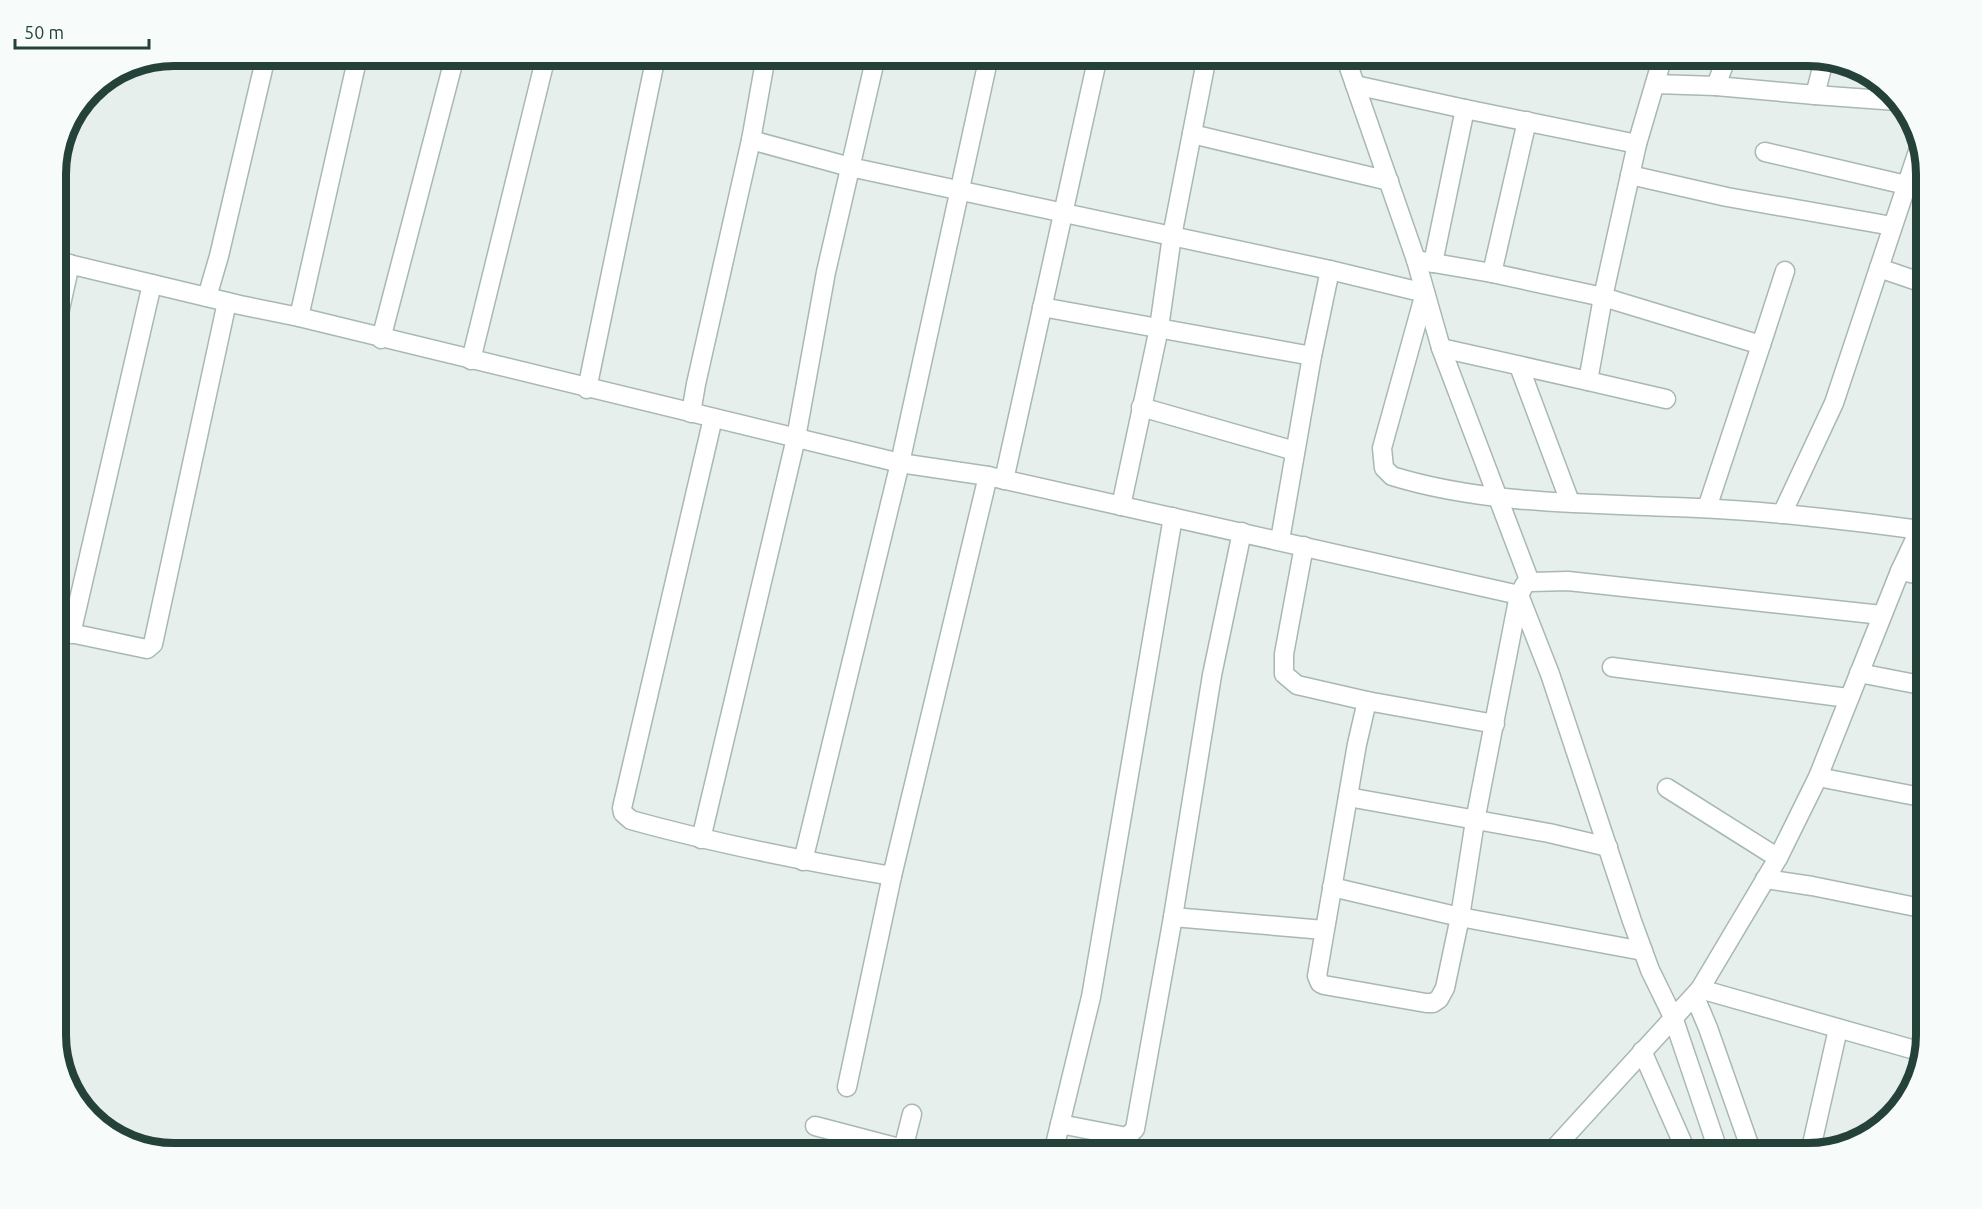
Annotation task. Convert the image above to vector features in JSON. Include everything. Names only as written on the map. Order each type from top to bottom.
[{"type":"street","points":[[207,297],[219,256],[264,66]]},
{"type":"street","points":[[299,317],[355,66]]},
{"type":"street","points":[[381,339],[452,66]]},
{"type":"street","points":[[471,360],[544,66]]},
{"type":"street","points":[[587,388],[654,66]]},
{"type":"street","points":[[692,413],[696,384],[764,66]]},
{"type":"street","points":[[701,840],[795,438],[826,272],[874,66]]},
{"type":"street","points":[[803,861],[900,463],[987,66]]},
{"type":"street","points":[[847,1087],[892,876],[1042,307],[1096,66]]},
{"type":"street","points":[[1121,506],[1159,328],[1172,236],[1205,66]]},
{"type":"street","points":[[1348,66],[1389,181],[1425,262]]},
{"type":"street","points":[[1588,381],[1603,297],[1630,174],[1660,66]]},
{"type":"street","points":[[1716,86],[1723,66]]},
{"type":"street","points":[[1815,95],[1822,67]]},
{"type":"street","points":[[1655,84],[1716,86],[1886,100]]},
{"type":"street","points":[[1355,85],[1637,144]]},
{"type":"street","points":[[1464,109],[1425,262],[1425,293],[1382,448],[1384,468],[1387,473],[1400,478],[1500,499],[1707,508],[1916,524]]},
{"type":"street","points":[[1492,273],[1527,121]]},
{"type":"street","points":[[1192,135],[1389,181]]},
{"type":"street","points":[[750,140],[850,167],[1330,270],[1425,293]]},
{"type":"street","points":[[1766,152],[1906,185]]},
{"type":"street","points":[[1782,514],[1834,404],[1915,160]]},
{"type":"street","points":[[1630,174],[1727,197],[1892,226]]},
{"type":"street","points":[[1425,262],[1492,273],[1603,297],[1761,345]]},
{"type":"street","points":[[66,263],[900,463],[996,478],[1304,546],[1524,588],[1568,581],[1882,615]]},
{"type":"street","points":[[1879,268],[1916,281]]},
{"type":"street","points":[[1280,540],[1312,356],[1330,270]]},
{"type":"street","points":[[1707,508],[1785,271]]},
{"type":"street","points":[[66,624],[152,284]]},
{"type":"street","points":[[1425,293],[1441,348],[1500,499],[1550,674],[1643,951],[1708,1028],[1748,1143]]},
{"type":"street","points":[[66,632],[147,649],[153,644],[227,302]]},
{"type":"street","points":[[1042,307],[1312,356]]},
{"type":"street","points":[[1441,348],[1666,399]]},
{"type":"street","points":[[1519,366],[1570,502]]},
{"type":"street","points":[[1141,407],[1295,451]]},
{"type":"street","points":[[713,418],[622,808],[623,813],[631,820],[701,840],[892,876]]},
{"type":"street","points":[[1056,1143],[1091,997],[1173,517]]},
{"type":"street","points":[[1060,1124],[1122,1137],[1133,1133],[1173,917],[1212,675],[1242,532]]},
{"type":"street","points":[[1560,1143],[1687,1004],[1778,858],[1818,777],[1900,571],[1916,540]]},
{"type":"street","points":[[1304,546],[1284,654],[1284,674],[1297,685],[1367,701],[1495,724]]},
{"type":"street","points":[[1900,571],[1916,574]]},
{"type":"street","points":[[1367,701],[1317,970],[1320,983],[1433,1003],[1439,999],[1445,988],[1460,917],[1475,821],[1524,588]]},
{"type":"street","points":[[1612,667],[1848,698]]},
{"type":"street","points":[[1859,673],[1916,684]]},
{"type":"street","points":[[1818,777],[1916,796]]},
{"type":"street","points":[[1667,788],[1778,858]]},
{"type":"street","points":[[1348,797],[1549,833],[1608,847]]},
{"type":"street","points":[[1765,879],[1916,907]]},
{"type":"street","points":[[1332,887],[1460,917],[1643,951]]},
{"type":"street","points":[[1173,917],[1324,930]]},
{"type":"street","points":[[1687,1004],[1838,1029],[1915,1051]]},
{"type":"street","points":[[1687,1004],[1717,1143]]},
{"type":"street","points":[[1812,1143],[1838,1029]]},
{"type":"street","points":[[1642,1051],[1682,1143]]},
{"type":"street","points":[[909,1143],[912,1114]]},
{"type":"street","points":[[815,1126],[876,1143]]}]
